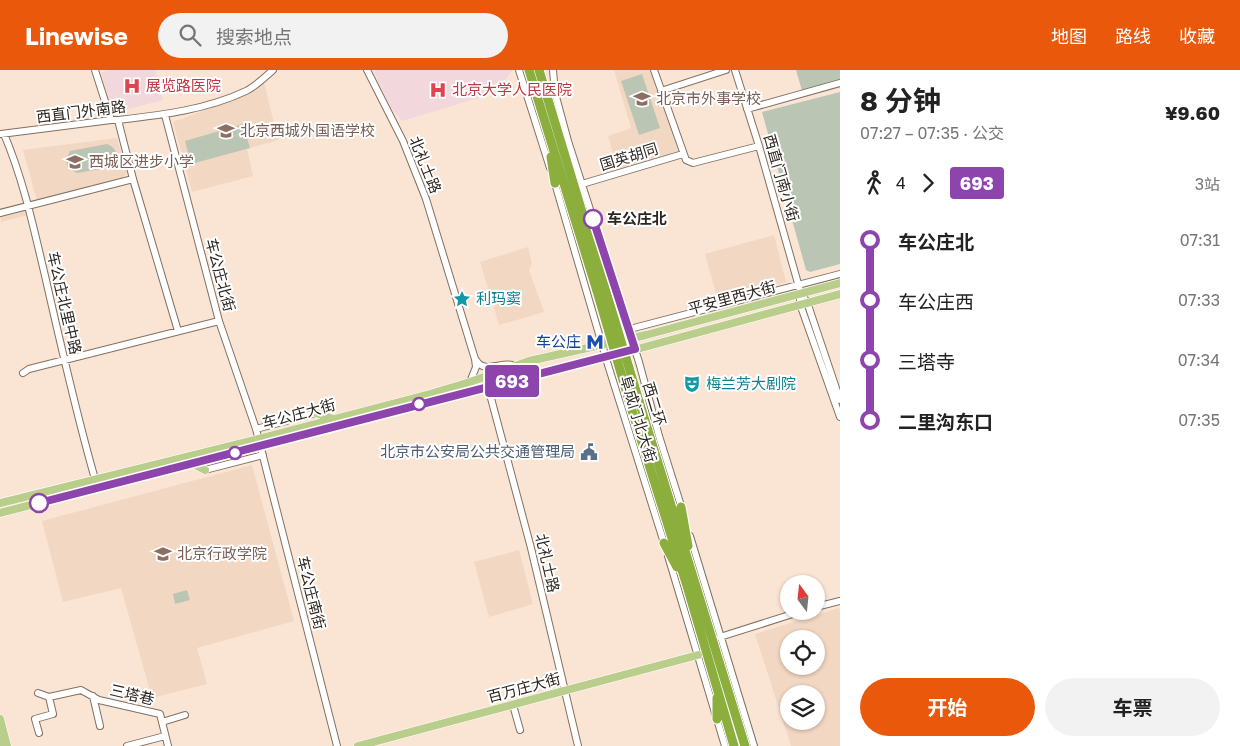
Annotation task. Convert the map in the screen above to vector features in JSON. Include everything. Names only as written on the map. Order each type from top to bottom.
[{"type":"highway","name":"西二环","points":[[529,70],[547,130],[601,290]]},
{"type":"highway","name":"西二环","points":[[539,70],[634,402],[690,585],[745,746]]},
{"type":"highway","points":[[547,130],[555,183]]},
{"type":"highway","points":[[681,507],[690,585]]},
{"type":"highway","points":[[664,543],[690,585]]},
{"type":"highway","name":"西二环","points":[[690,585],[734,746]]},
{"type":"highway","points":[[717,719],[718,690]]},
{"type":"main road","name":"平安里西大街","points":[[601,340],[801,294],[840,283]]},
{"type":"main road","name":"平安里西大街","points":[[606,356],[840,294]]},
{"type":"main road","name":"车公庄大街","points":[[0,513],[193,464],[333,419],[470,382],[512,366],[601,340]]},
{"type":"main road","name":"车公庄大街","points":[[0,503],[488,387],[606,356]]},
{"type":"main road","points":[[316,413],[333,419]]},
{"type":"main road","points":[[193,464],[205,470]]},
{"type":"main road","name":"百万庄大街","points":[[358,746],[698,655]]},
{"type":"main road","points":[[0,719],[7,746]]},
{"type":"main road","points":[[0,740],[2,746]]},
{"type":"street","points":[[95,70],[111,120]]},
{"type":"street","name":"西直门外南路","points":[[2,134],[165,115],[203,106],[247,91],[274,70]]},
{"type":"street","name":"北礼士路","points":[[367,70],[403,141],[426,199],[476,359]]},
{"type":"street","name":"阜成门北大街","points":[[519,70],[725,746]]},
{"type":"street","name":"阜成门北大街","points":[[553,70],[555,93],[582,184],[651,400],[659,436],[754,746]]},
{"type":"street","points":[[654,70],[686,160],[693,163],[759,146]]},
{"type":"street","points":[[661,91],[726,70]]},
{"type":"street","name":"西直门南小街","points":[[735,70],[759,146],[803,304],[840,400]]},
{"type":"street","points":[[747,109],[840,83]]},
{"type":"street","name":"车公庄北街","points":[[165,115],[219,320],[260,442]]},
{"type":"street","points":[[118,120],[178,331]]},
{"type":"street","name":"车公庄北里中路","points":[[2,134],[16,163],[28,206],[64,361],[95,479]]},
{"type":"street","name":"国英胡同","points":[[582,184],[683,154]]},
{"type":"street","points":[[0,213],[134,179]]},
{"type":"street","points":[[630,334],[840,274]]},
{"type":"street","points":[[23,373],[29,369],[219,320]]},
{"type":"street","points":[[476,359],[479,365],[483,367],[506,364],[512,366]]},
{"type":"street","points":[[470,382],[476,367],[476,359]]},
{"type":"street","name":"西直门南小街","points":[[834,381],[840,416]]},
{"type":"street","name":"北礼士路","points":[[488,387],[530,548],[578,746]]},
{"type":"street","points":[[256,429],[316,413]]},
{"type":"street","name":"车公庄南街","points":[[260,442],[337,746]]},
{"type":"street","points":[[205,470],[263,455]]},
{"type":"street","points":[[825,605],[840,601]]},
{"type":"street","points":[[720,637],[780,618]]},
{"type":"street","name":"三塔巷","points":[[49,697],[81,690],[99,700],[160,714],[168,746]]},
{"type":"street","points":[[38,693],[49,697],[54,714],[36,719],[39,733]]},
{"type":"street","name":"三塔巷","points":[[93,696],[100,726]]},
{"type":"street","points":[[513,705],[520,730]]},
{"type":"street","name":"三塔巷","points":[[162,722],[185,715]]},
{"type":"street","points":[[127,746],[165,736]]},
{"type":"shaded area","name":"展览路医院","points":[[110,70],[155,70],[163,100],[113,113],[101,72]]},
{"type":"shaded area","name":"北京大学人民医院","points":[[373,70],[512,70],[502,85],[485,96],[402,121],[391,108]]},
{"type":"shaded area","name":"北京市外事学校","points":[[614,70],[652,70],[679,153],[618,172],[608,136],[631,128]]},
{"type":"shaded area","name":"北京西城外国语学校","points":[[264,82],[278,140],[247,149],[253,176],[192,192],[173,122],[249,94]]},
{"type":"shaded area","name":"西城区进步小学","points":[[117,138],[127,173],[122,179],[37,201],[23,150]]},
{"type":"shaded area","points":[[26,208],[28,215],[1,222],[0,214]]},
{"type":"shaded area","points":[[774,235],[786,282],[718,301],[705,254]]},
{"type":"shaded area","points":[[528,247],[532,264],[529,270],[544,312],[499,325],[480,262]]},
{"type":"shaded area","name":"北京行政学院","points":[[252,465],[294,621],[197,648],[207,684],[152,698],[121,588],[63,602],[42,521]]},
{"type":"shaded area","points":[[519,550],[533,604],[489,617],[474,562]]},
{"type":"shaded area","points":[[839,608],[840,746],[791,746],[786,730],[825,730],[825,685],[780,685],[780,712],[755,634],[800,620],[825,620],[825,612]]},
{"type":"green space","points":[[796,70],[840,70],[840,83],[803,94]]},
{"type":"green space","points":[[642,74],[660,128],[639,135],[621,81]]},
{"type":"green space","points":[[840,92],[840,264],[810,272],[806,270],[762,112]]},
{"type":"green space","points":[[243,124],[250,148],[191,164],[185,141]]},
{"type":"green space","points":[[107,144],[114,148],[117,158],[111,167],[77,173],[68,168],[66,160],[70,151]]},
{"type":"green space","points":[[187,590],[190,600],[175,604],[173,594]]},
{"type":"bus line","name":"693","points":[[39,503],[635,349],[593,219]]},
{"type":"place","name":"展览路医院","points":[[132,86]]},
{"type":"place","name":"北京大学人民医院","points":[[438,90]]},
{"type":"place","name":"北京市外事学校","points":[[642,99]]},
{"type":"place","name":"北京西城外国语学校","points":[[226,131]]},
{"type":"place","name":"西城区进步小学","points":[[75,162]]},
{"type":"place","name":"车公庄北","points":[[593,219]]},
{"type":"place","name":"利玛窦","points":[[462,299]]},
{"type":"place","name":"车公庄","points":[[595,342]]},
{"type":"place","name":"梅兰芳大剧院","points":[[692,384]]},
{"type":"place","name":"北京市公安局公共交通管理局","points":[[589,452]]},
{"type":"place","name":"北京行政学院","points":[[163,554]]}]
